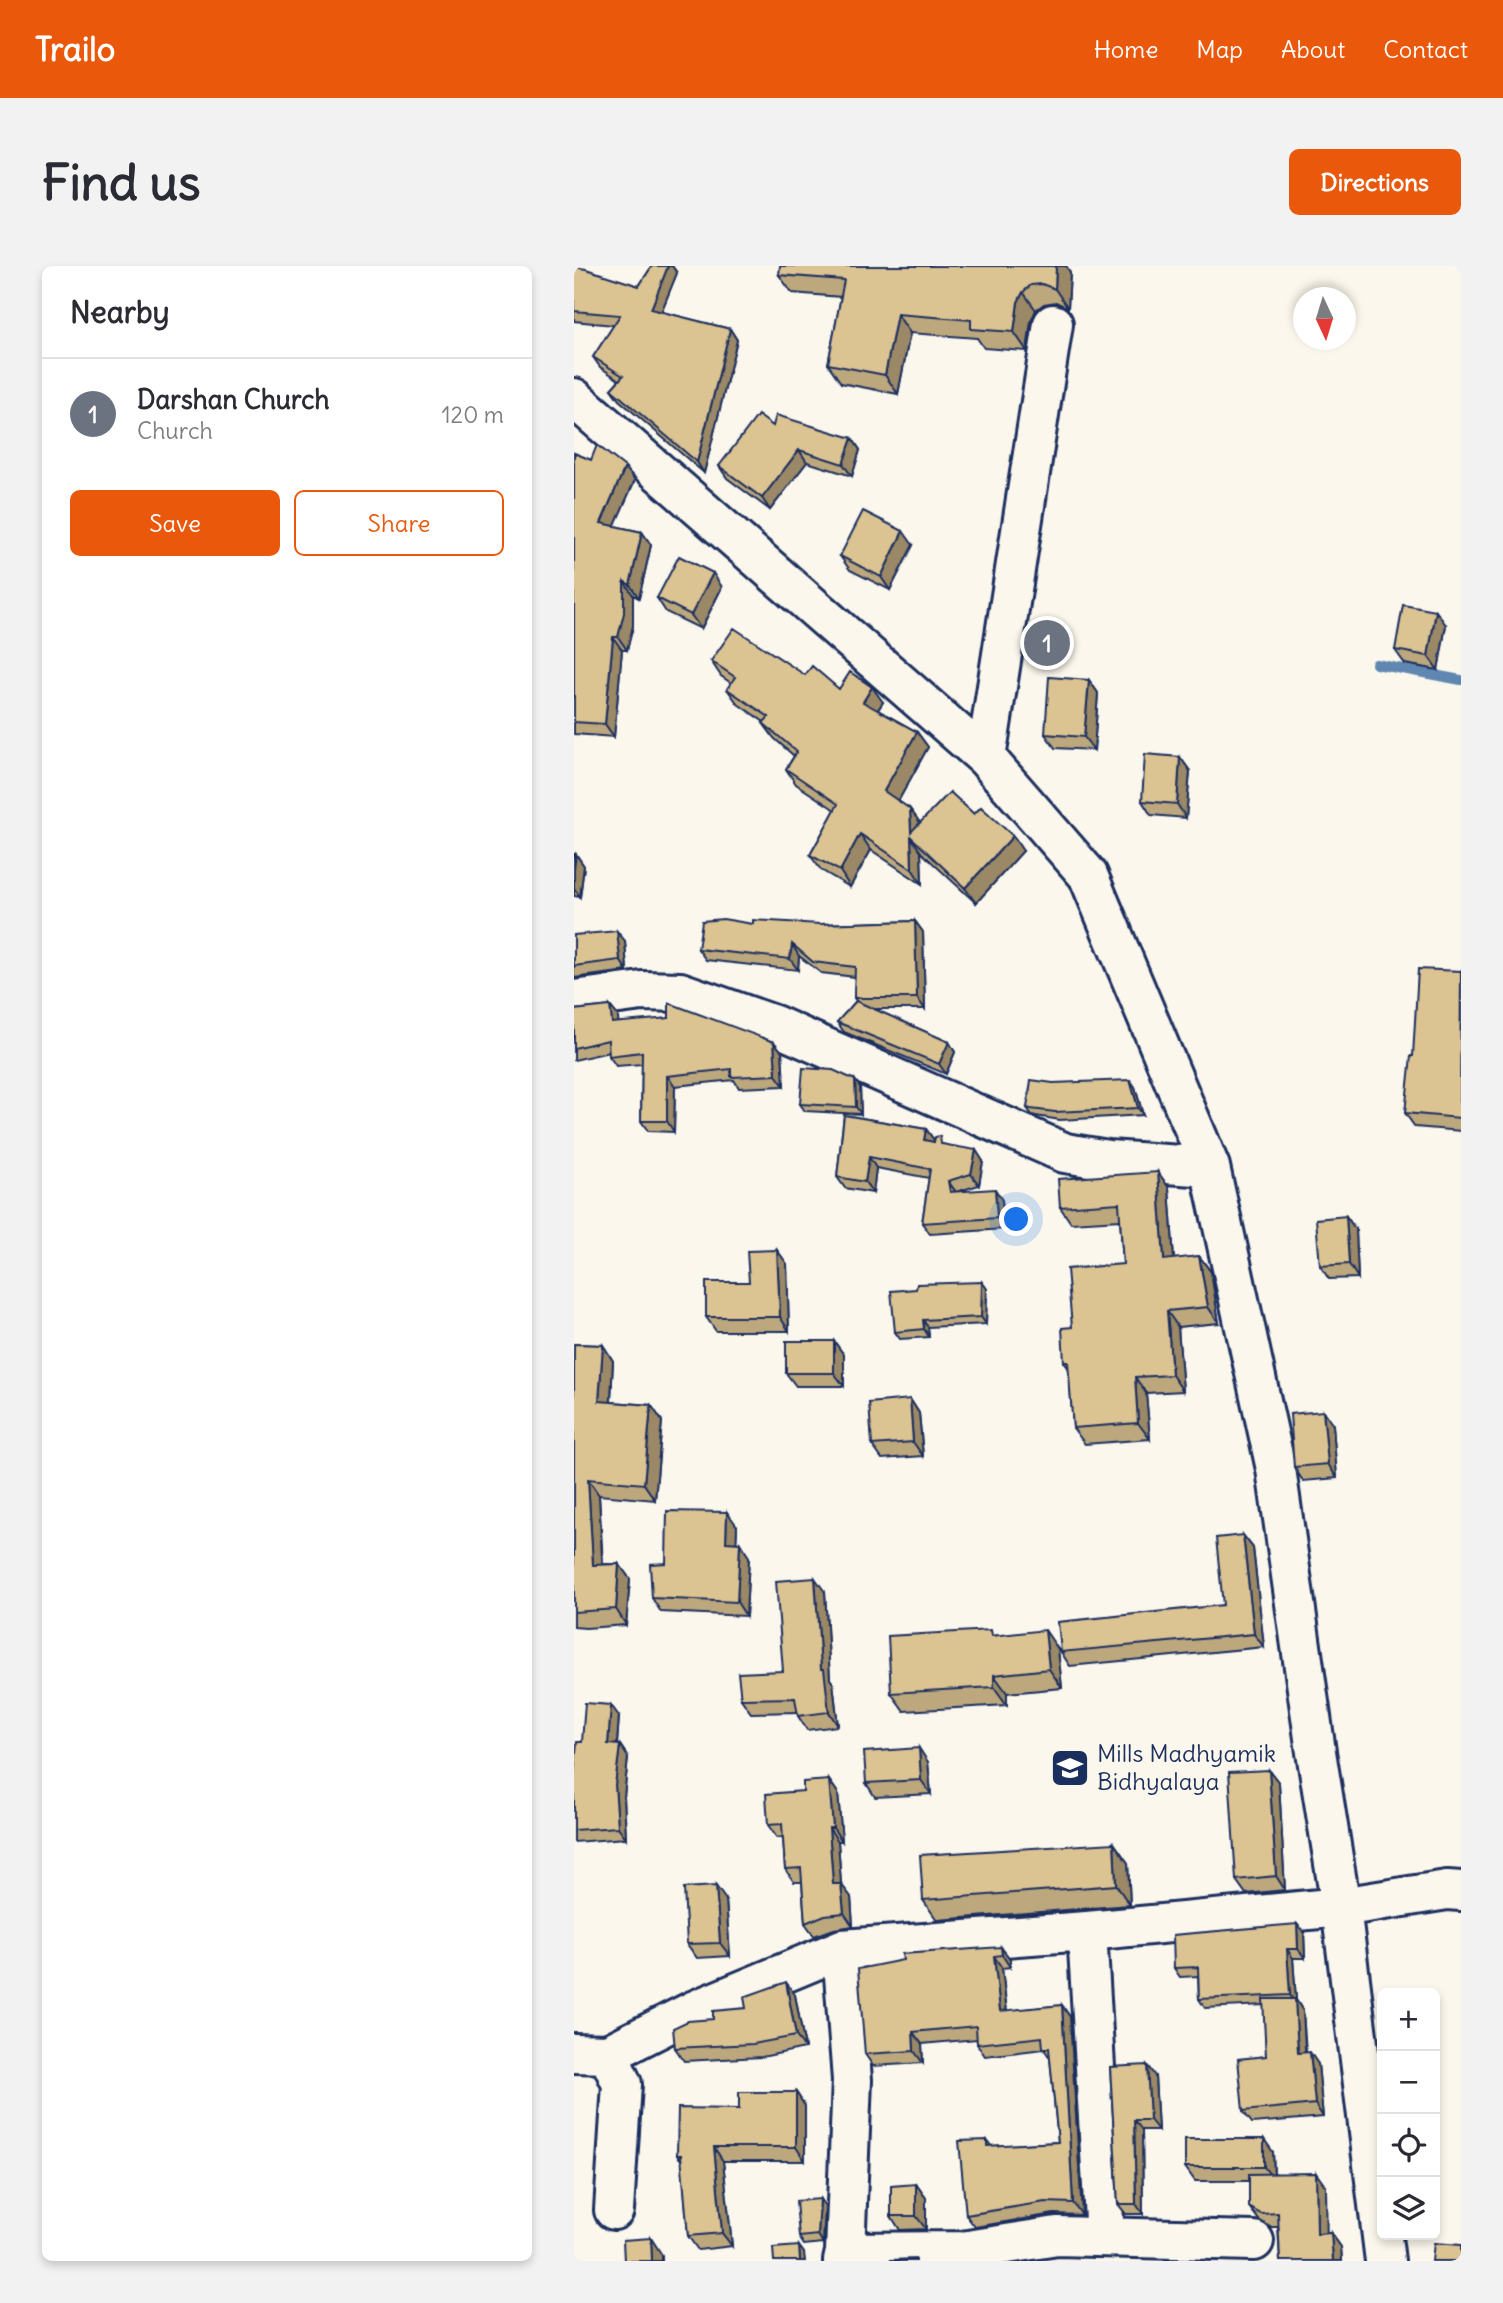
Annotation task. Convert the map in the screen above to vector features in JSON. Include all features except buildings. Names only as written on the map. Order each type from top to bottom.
[{"type":"street","points":[[986,758],[1053,324]]},
{"type":"street","points":[[574,398],[986,758],[1088,875],[1210,1167],[1276,1469],[1341,1907],[1385,2261]]},
{"type":"street","points":[[574,1000],[642,991],[680,992],[774,1025],[1065,1153],[1108,1160],[1210,1167]]},
{"type":"street","points":[[614,2210],[622,2084],[591,2054],[842,1949],[1087,1931],[1341,1907],[1447,1890],[1461,1892]]},
{"type":"street","points":[[1087,1931],[1104,2237]]},
{"type":"street","points":[[842,1949],[852,2080],[844,2256],[962,2250],[1057,2236],[1254,2241]]},
{"type":"waterway","points":[[1376,664],[1461,680]]},
{"type":"place","name":"Darshan Church","points":[[1047,643]]},
{"type":"place","name":"Mills Madhyamik Bidhyalaya","points":[[1070,1768]]}]
